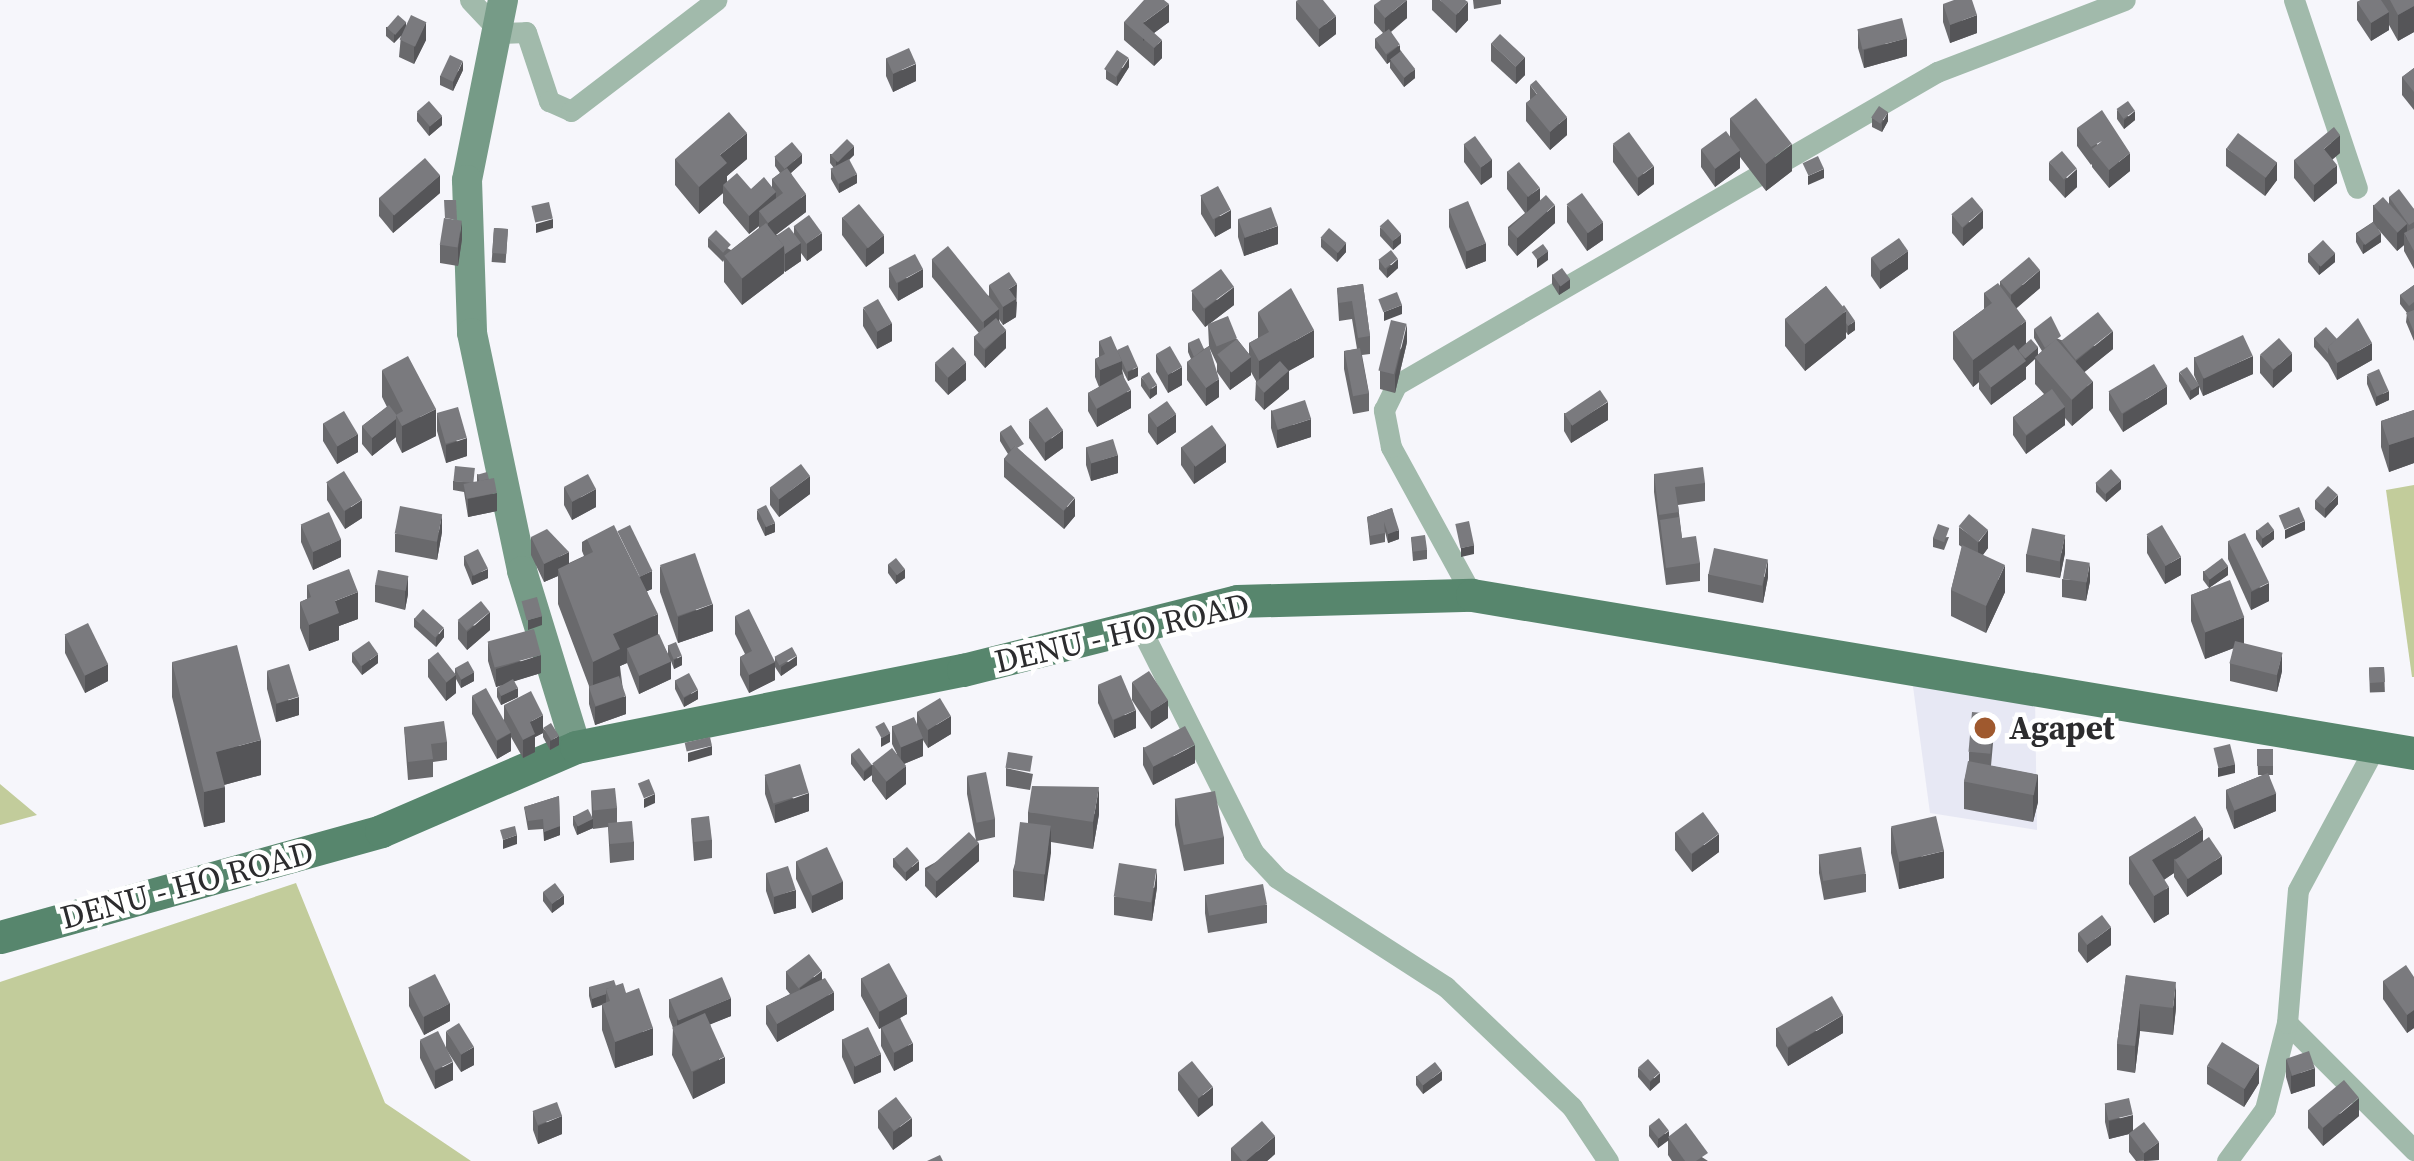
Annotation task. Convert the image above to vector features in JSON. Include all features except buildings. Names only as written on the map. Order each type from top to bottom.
[{"type":"main road","points":[[503,0],[501,33],[467,180],[472,333],[522,571],[575,747]]},
{"type":"main road","name":"DENU - HO ROAD","points":[[0,937],[381,831],[575,747],[963,670],[1237,601],[1472,596],[2377,742],[2414,753]]},
{"type":"street","points":[[470,0],[501,33],[526,32],[549,101],[572,111],[716,0]]},
{"type":"street","points":[[1472,596],[1391,447],[1384,410],[1396,385],[1937,72],[2126,0]]},
{"type":"street","points":[[2294,0],[2356,188]]},
{"type":"street","points":[[1138,623],[1253,852],[1277,878],[1446,987],[1572,1107],[1608,1161]]},
{"type":"street","points":[[2227,1161],[2265,1109],[2287,1023],[2298,890],[2377,742]]},
{"type":"street","points":[[2287,1023],[2414,1150]]},
{"type":"shaded area","points":[[1912,679],[2035,696],[2037,830],[1930,813]]},
{"type":"green space","points":[[2414,485],[2414,677],[2412,677],[2386,490]]},
{"type":"green space","points":[[0,784],[37,815],[0,825]]},
{"type":"green space","points":[[296,883],[385,1103],[471,1161],[0,1161],[0,982]]},
{"type":"place","name":"Agapet","points":[[1985,728]]}]
